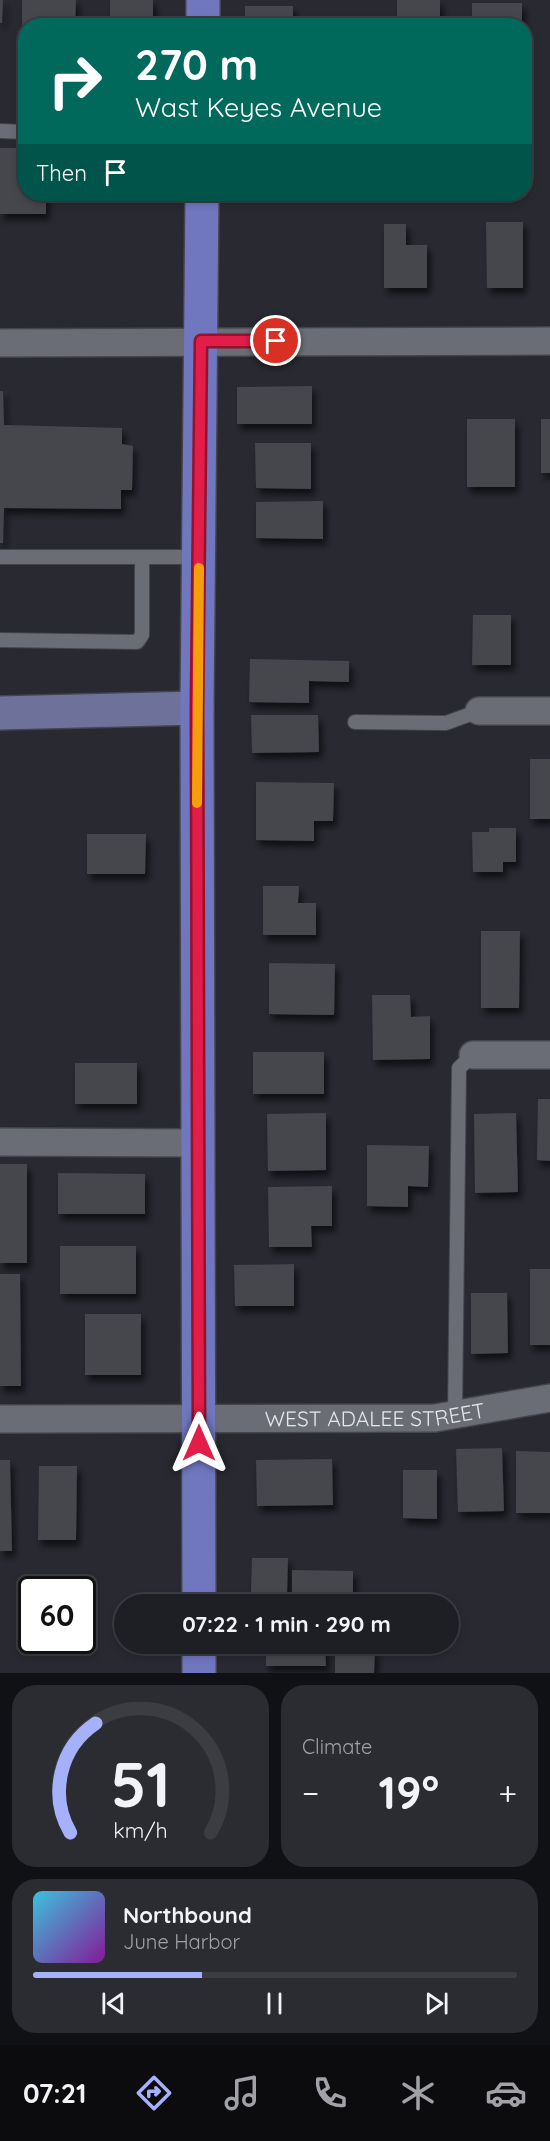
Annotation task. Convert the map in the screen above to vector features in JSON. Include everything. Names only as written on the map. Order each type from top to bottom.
[{"type":"main road","points":[[203,0],[203,18]]},
{"type":"main road","points":[[199,1594],[197,708],[202,201]]},
{"type":"main road","points":[[199,1654],[199,1673]]},
{"type":"street","points":[[0,343],[550,341]]},
{"type":"street","points":[[0,713],[197,708]]},
{"type":"street","points":[[478,711],[550,711]]},
{"type":"street","points":[[473,1054],[550,1054]]},
{"type":"street","points":[[0,1143],[199,1143]]},
{"type":"street","name":"WEST ADALEE STREET","points":[[0,1419],[435,1418],[550,1398]]},
{"type":"lane","points":[[0,132],[18,132]]},
{"type":"lane","points":[[0,557],[199,557]]},
{"type":"lane","points":[[0,640],[137,642],[142,635],[142,557]]},
{"type":"lane","points":[[355,722],[446,723],[478,711]]},
{"type":"lane","points":[[455,1415],[459,1068],[473,1054]]},
{"type":"building","points":[[0,0],[3,0],[2,23],[0,23]]},
{"type":"building","points":[[22,0],[76,0],[75,18],[22,18]]},
{"type":"building","points":[[110,0],[153,0],[153,18],[110,18]]},
{"type":"building","points":[[397,0],[440,0],[440,18],[397,18]]},
{"type":"building","points":[[472,3],[522,3],[522,18],[472,18]]},
{"type":"building","points":[[245,6],[293,6],[293,18],[245,18]]},
{"type":"building","points":[[0,148],[18,148],[18,201],[46,201],[46,214],[0,214]]},
{"type":"building","points":[[486,222],[523,222],[523,288],[487,288]]},
{"type":"building","points":[[384,224],[406,224],[406,245],[427,245],[427,288],[384,288]]},
{"type":"building","points":[[312,386],[312,424],[237,424],[237,387]]},
{"type":"building","points":[[0,391],[3,391],[4,425],[122,428],[122,444],[133,446],[132,490],[121,490],[121,509],[4,508],[3,543],[0,543]]},
{"type":"building","points":[[467,419],[515,419],[515,487],[467,487]]},
{"type":"building","points":[[541,419],[550,419],[550,473],[541,473]]},
{"type":"building","points":[[255,443],[311,443],[311,489],[256,488]]},
{"type":"building","points":[[323,501],[323,539],[256,538],[256,502]]},
{"type":"building","points":[[473,615],[511,615],[511,665],[472,665]]},
{"type":"building","points":[[250,659],[349,661],[349,682],[309,681],[309,703],[249,702]]},
{"type":"building","points":[[251,715],[318,715],[319,752],[252,753]]},
{"type":"building","points":[[530,759],[550,759],[550,819],[530,819]]},
{"type":"building","points":[[256,782],[334,783],[333,821],[314,821],[314,841],[256,840]]},
{"type":"building","points":[[489,828],[516,828],[516,862],[503,862],[503,872],[473,872],[472,832],[489,832]]},
{"type":"building","points":[[87,834],[146,834],[145,874],[87,874]]},
{"type":"building","points":[[263,886],[299,886],[298,903],[316,903],[316,935],[263,935]]},
{"type":"building","points":[[481,931],[520,931],[519,1008],[481,1008]]},
{"type":"building","points":[[269,963],[335,964],[334,1015],[269,1014]]},
{"type":"building","points":[[372,995],[410,995],[411,1017],[430,1016],[430,1059],[373,1060]]},
{"type":"building","points":[[253,1052],[324,1052],[324,1094],[253,1094]]},
{"type":"building","points":[[75,1063],[137,1063],[137,1104],[75,1104]]},
{"type":"building","points":[[538,1099],[550,1099],[550,1161],[537,1160]]},
{"type":"building","points":[[326,1113],[326,1170],[268,1171],[267,1114]]},
{"type":"building","points":[[516,1113],[518,1192],[475,1193],[474,1114]]},
{"type":"building","points":[[367,1145],[429,1146],[428,1187],[408,1186],[408,1207],[367,1206]]},
{"type":"building","points":[[0,1164],[27,1164],[27,1263],[0,1263]]},
{"type":"building","points":[[58,1173],[145,1174],[145,1214],[58,1214]]},
{"type":"building","points":[[332,1186],[332,1226],[311,1226],[312,1247],[269,1247],[268,1187]]},
{"type":"building","points":[[60,1246],[136,1246],[136,1294],[60,1294]]},
{"type":"building","points":[[294,1264],[294,1306],[235,1306],[234,1265]]},
{"type":"building","points":[[530,1269],[550,1269],[550,1345],[530,1345]]},
{"type":"building","points":[[0,1274],[20,1274],[21,1386],[0,1386]]},
{"type":"building","points":[[471,1293],[507,1293],[508,1353],[471,1354]]},
{"type":"building","points":[[85,1314],[141,1314],[141,1375],[85,1375]]},
{"type":"building","points":[[502,1448],[504,1511],[458,1512],[456,1449]]},
{"type":"building","points":[[516,1451],[550,1452],[550,1513],[516,1513]]},
{"type":"building","points":[[332,1459],[333,1505],[257,1506],[256,1460]]},
{"type":"building","points":[[0,1460],[10,1460],[12,1551],[0,1551]]},
{"type":"building","points":[[39,1466],[77,1466],[76,1540],[38,1540]]},
{"type":"building","points":[[403,1470],[437,1470],[437,1519],[403,1518]]},
{"type":"building","points":[[252,1558],[288,1558],[287,1594],[251,1593]]},
{"type":"building","points":[[292,1570],[353,1571],[353,1594],[292,1594]]},
{"type":"building","points":[[266,1654],[325,1654],[326,1666],[266,1666]]},
{"type":"building","points":[[335,1654],[375,1654],[374,1673],[335,1673]]},
{"type":"slow traffic","points":[[197,803],[199,568]]},
{"type":"route","points":[[199,1443],[197,708],[201,341],[276,341]]}]
